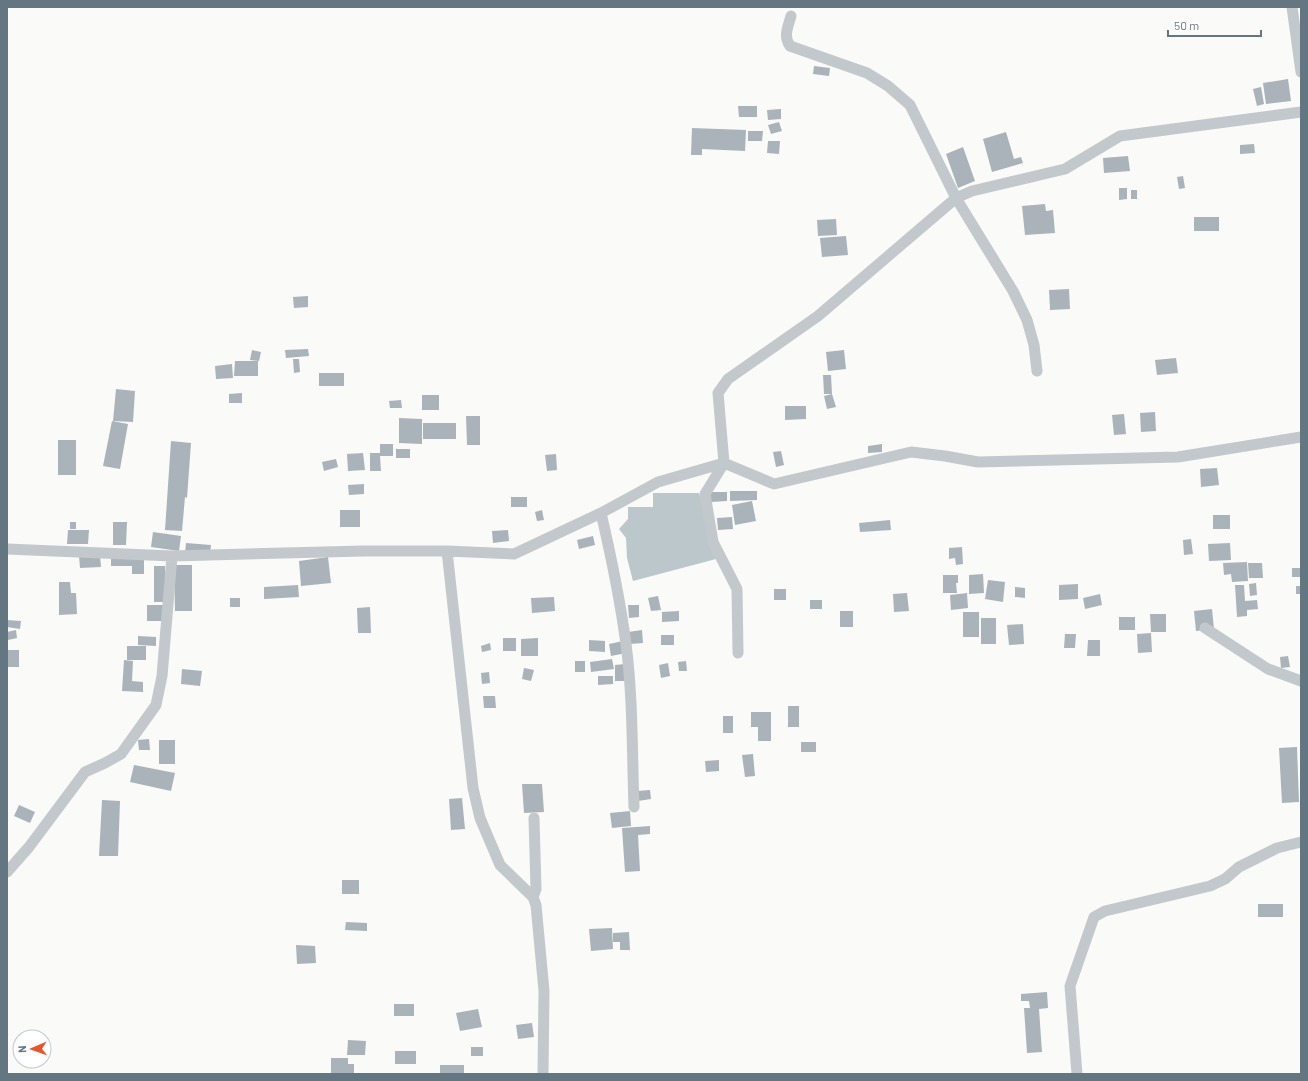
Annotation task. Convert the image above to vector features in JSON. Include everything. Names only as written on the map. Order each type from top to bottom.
[{"type":"street","points":[[1292,7],[1301,72]]},
{"type":"street","points":[[791,16],[786,35],[790,46],[867,73],[888,86],[910,105],[956,198],[1013,291],[1027,320],[1034,345],[1037,371]]},
{"type":"street","points":[[738,653],[737,589],[714,542],[705,494],[724,463],[718,393],[728,379],[818,316],[956,198],[972,191],[1065,169],[1120,136],[1301,112]]},
{"type":"street","points":[[7,549],[172,556],[363,551],[447,551],[514,554],[601,513],[658,482],[724,463],[774,484],[911,452],[978,462],[1178,457],[1301,437]]},
{"type":"street","points":[[601,513],[618,588],[626,645],[631,707],[634,807]]},
{"type":"street","points":[[447,551],[473,788],[480,818],[500,865],[533,897],[536,905],[544,991],[543,1074]]},
{"type":"street","points":[[7,872],[29,847],[85,772],[105,764],[121,754],[156,705],[162,676],[172,556]]},
{"type":"street","points":[[1205,628],[1268,669],[1301,681]]},
{"type":"street","points":[[533,897],[536,889],[534,818]]},
{"type":"street","points":[[1077,1074],[1070,986],[1094,917],[1105,911],[1210,886],[1225,879],[1239,867],[1277,848],[1301,842]]},
{"type":"shaded area","points":[[653,493],[699,493],[716,559],[633,581],[627,558],[626,538],[619,529],[628,519],[628,507],[653,507]]},
{"type":"building","points":[[814,66],[830,68],[829,76],[813,74]]},
{"type":"building","points":[[1288,79],[1291,101],[1266,104],[1263,83]]},
{"type":"building","points":[[1261,87],[1264,104],[1257,106],[1253,89]]},
{"type":"building","points":[[738,106],[757,106],[757,117],[739,117]]},
{"type":"building","points":[[781,109],[781,119],[768,120],[767,110]]},
{"type":"building","points":[[779,122],[782,131],[771,134],[768,125]]},
{"type":"building","points":[[692,128],[746,130],[745,151],[702,149],[702,155],[691,155]]},
{"type":"building","points":[[748,131],[763,131],[762,141],[748,141]]},
{"type":"building","points":[[1006,132],[1014,159],[1021,157],[1023,163],[992,172],[983,139]]},
{"type":"building","points":[[768,141],[780,141],[779,154],[767,153]]},
{"type":"building","points":[[1254,144],[1255,153],[1240,154],[1240,145]]},
{"type":"building","points":[[963,147],[975,181],[958,188],[946,154]]},
{"type":"building","points":[[1128,156],[1130,171],[1104,173],[1103,158]]},
{"type":"building","points":[[1183,176],[1185,188],[1179,189],[1177,177]]},
{"type":"building","points":[[1119,188],[1127,188],[1127,199],[1119,200]]},
{"type":"building","points":[[1131,190],[1137,190],[1137,199],[1131,199]]},
{"type":"building","points":[[1045,204],[1046,211],[1053,210],[1055,233],[1025,235],[1022,206]]},
{"type":"building","points":[[1194,217],[1219,217],[1219,231],[1194,231]]},
{"type":"building","points":[[836,219],[837,235],[818,236],[817,220]]},
{"type":"building","points":[[846,236],[848,255],[822,257],[820,238]]},
{"type":"building","points":[[1069,289],[1070,309],[1050,310],[1049,290]]},
{"type":"building","points":[[308,296],[308,307],[294,308],[293,297]]},
{"type":"building","points":[[308,349],[309,356],[286,358],[285,350]]},
{"type":"building","points":[[252,350],[261,352],[259,361],[250,360]]},
{"type":"building","points":[[844,350],[846,369],[828,371],[826,352]]},
{"type":"building","points":[[1176,358],[1178,373],[1157,375],[1155,360]]},
{"type":"building","points":[[293,359],[299,359],[300,372],[294,373]]},
{"type":"building","points":[[235,361],[258,361],[258,376],[234,376]]},
{"type":"building","points":[[232,364],[233,378],[216,379],[215,366]]},
{"type":"building","points":[[319,373],[344,373],[344,386],[319,386]]},
{"type":"building","points":[[823,375],[831,375],[832,394],[824,394]]},
{"type":"building","points":[[116,389],[135,391],[133,422],[113,421]]},
{"type":"building","points":[[242,393],[242,403],[229,403],[229,394]]},
{"type":"building","points":[[832,394],[836,407],[827,409],[824,396]]},
{"type":"building","points":[[422,395],[439,395],[439,410],[422,410]]},
{"type":"building","points":[[401,400],[402,408],[390,408],[389,401]]},
{"type":"building","points":[[785,406],[806,406],[806,419],[785,420]]},
{"type":"building","points":[[1155,412],[1156,431],[1141,432],[1140,413]]},
{"type":"building","points":[[1124,414],[1126,434],[1114,435],[1112,415]]},
{"type":"building","points":[[466,416],[480,416],[480,445],[467,445]]},
{"type":"building","points":[[399,418],[422,419],[422,444],[399,443]]},
{"type":"building","points":[[112,421],[128,424],[120,469],[103,466]]},
{"type":"building","points":[[423,423],[456,423],[456,439],[423,439]]},
{"type":"building","points":[[58,440],[76,440],[76,475],[58,475]]},
{"type":"building","points":[[171,441],[191,443],[187,498],[185,497],[182,531],[165,530]]},
{"type":"building","points":[[380,444],[393,444],[393,456],[380,456],[381,471],[370,471],[370,453],[380,453]]},
{"type":"building","points":[[882,444],[882,452],[868,453],[868,446]]},
{"type":"building","points":[[396,449],[410,449],[410,458],[396,458]]},
{"type":"building","points":[[781,451],[784,465],[776,467],[773,452]]},
{"type":"building","points":[[363,453],[365,470],[348,471],[347,454]]},
{"type":"building","points":[[556,454],[557,470],[547,471],[545,455]]},
{"type":"building","points":[[336,459],[338,467],[324,471],[322,462]]},
{"type":"building","points":[[1217,468],[1219,485],[1201,487],[1200,469]]},
{"type":"building","points":[[364,484],[364,494],[349,495],[348,485]]},
{"type":"building","points":[[730,491],[757,491],[757,500],[730,501]]},
{"type":"building","points":[[710,492],[727,492],[727,501],[711,502]]},
{"type":"building","points":[[511,497],[527,497],[527,507],[511,507]]},
{"type":"building","points":[[752,501],[756,521],[735,525],[732,505]]},
{"type":"building","points":[[340,510],[360,510],[360,527],[340,527]]},
{"type":"building","points":[[542,510],[544,520],[537,521],[535,512]]},
{"type":"building","points":[[1213,515],[1230,515],[1230,529],[1213,529]]},
{"type":"building","points":[[732,517],[733,529],[718,530],[717,518]]},
{"type":"building","points":[[890,520],[891,530],[860,532],[859,523]]},
{"type":"building","points":[[70,522],[76,522],[76,529],[70,529]]},
{"type":"building","points":[[113,522],[127,522],[126,545],[113,545]]},
{"type":"building","points":[[68,530],[89,530],[88,544],[67,544]]},
{"type":"building","points":[[508,530],[509,541],[493,543],[492,531]]},
{"type":"building","points":[[153,532],[181,536],[179,551],[151,547]]},
{"type":"building","points":[[593,536],[595,545],[579,549],[577,540]]},
{"type":"building","points":[[1191,539],[1193,554],[1184,555],[1183,540]]},
{"type":"building","points":[[186,543],[211,545],[210,555],[185,553]]},
{"type":"building","points":[[1230,543],[1231,560],[1209,561],[1208,544]]},
{"type":"building","points":[[962,547],[963,564],[956,565],[955,558],[949,559],[949,548]]},
{"type":"building","points":[[100,555],[101,567],[80,568],[79,556]]},
{"type":"building","points":[[111,556],[144,556],[144,574],[132,574],[132,566],[111,566]]},
{"type":"building","points":[[328,557],[331,583],[301,586],[299,561]]},
{"type":"building","points":[[1247,562],[1248,581],[1232,582],[1231,574],[1224,575],[1223,563]]},
{"type":"building","points":[[1248,563],[1262,563],[1263,578],[1249,578]]},
{"type":"building","points":[[174,565],[192,565],[192,611],[175,611]]},
{"type":"building","points":[[154,566],[165,566],[165,602],[154,602]]},
{"type":"building","points":[[1292,568],[1301,568],[1301,577],[1292,577]]},
{"type":"building","points":[[983,574],[984,593],[969,594],[969,575]]},
{"type":"building","points":[[943,575],[958,575],[958,583],[956,583],[957,593],[943,593]]},
{"type":"building","points":[[988,580],[1005,582],[1003,602],[985,599]]},
{"type":"building","points":[[59,582],[70,582],[71,593],[76,593],[77,614],[59,615]]},
{"type":"building","points":[[1256,583],[1257,595],[1250,596],[1249,584]]},
{"type":"building","points":[[1078,584],[1078,599],[1059,600],[1059,585]]},
{"type":"building","points":[[298,585],[299,597],[264,599],[264,587]]},
{"type":"building","points":[[1235,585],[1244,585],[1245,601],[1257,600],[1258,609],[1247,610],[1247,616],[1237,617]]},
{"type":"building","points":[[1296,586],[1301,586],[1301,594],[1296,594]]},
{"type":"building","points":[[1015,587],[1025,588],[1025,598],[1015,597]]},
{"type":"building","points":[[774,589],[786,589],[786,600],[774,600]]},
{"type":"building","points":[[907,593],[909,611],[894,612],[893,594]]},
{"type":"building","points":[[967,593],[968,608],[951,610],[950,595]]},
{"type":"building","points":[[1100,594],[1102,605],[1085,609],[1083,598]]},
{"type":"building","points":[[658,596],[661,610],[651,611],[648,598]]},
{"type":"building","points":[[554,597],[555,611],[532,613],[531,598]]},
{"type":"building","points":[[230,598],[240,598],[240,607],[230,607]]},
{"type":"building","points":[[810,600],[822,600],[822,609],[810,609]]},
{"type":"building","points":[[147,605],[164,605],[164,621],[147,621]]},
{"type":"building","points":[[628,605],[639,605],[639,617],[629,618]]},
{"type":"building","points":[[370,607],[371,633],[358,633],[357,608]]},
{"type":"building","points":[[1212,609],[1214,629],[1196,631],[1194,611]]},
{"type":"building","points":[[679,611],[679,621],[662,622],[662,612]]},
{"type":"building","points":[[840,611],[853,611],[853,627],[840,627]]},
{"type":"building","points":[[963,612],[979,612],[979,637],[963,637]]},
{"type":"building","points":[[1150,614],[1166,614],[1166,632],[1151,632]]},
{"type":"building","points":[[1119,617],[1135,617],[1135,630],[1119,630]]},
{"type":"building","points":[[981,618],[996,618],[996,644],[981,644]]},
{"type":"building","points":[[7,620],[21,621],[20,629],[7,627]]},
{"type":"building","points":[[1023,624],[1024,644],[1009,645],[1007,625]]},
{"type":"building","points":[[16,630],[17,638],[8,640],[7,632]]},
{"type":"building","points":[[642,630],[643,643],[630,644],[631,652],[611,656],[609,644],[628,640],[628,632]]},
{"type":"building","points":[[1151,633],[1152,652],[1138,653],[1137,634]]},
{"type":"building","points":[[1065,634],[1076,634],[1075,648],[1064,648]]},
{"type":"building","points":[[661,635],[674,635],[674,645],[661,645]]},
{"type":"building","points":[[138,636],[156,637],[156,646],[138,645]]},
{"type":"building","points":[[503,638],[516,638],[516,651],[503,651]]},
{"type":"building","points":[[538,638],[538,656],[521,656],[521,639]]},
{"type":"building","points":[[589,640],[605,641],[605,652],[589,651]]},
{"type":"building","points":[[1088,640],[1100,640],[1100,656],[1087,656]]},
{"type":"building","points":[[490,643],[491,650],[482,652],[481,646]]},
{"type":"building","points":[[127,646],[146,646],[146,660],[127,660]]},
{"type":"building","points":[[7,650],[19,650],[19,667],[7,667]]},
{"type":"building","points":[[1288,656],[1290,667],[1281,668],[1280,657]]},
{"type":"building","points":[[612,659],[614,669],[591,672],[590,662]]},
{"type":"building","points":[[124,660],[133,661],[132,681],[143,682],[143,692],[122,691]]},
{"type":"building","points":[[575,661],[585,661],[585,672],[575,672]]},
{"type":"building","points":[[686,661],[687,671],[679,671],[678,662]]},
{"type":"building","points":[[668,663],[670,676],[661,678],[659,665]]},
{"type":"building","points":[[625,664],[625,681],[615,681],[615,665]]},
{"type":"building","points":[[524,668],[534,670],[531,681],[522,679]]},
{"type":"building","points":[[182,669],[202,671],[200,686],[181,684]]},
{"type":"building","points":[[489,672],[490,683],[482,684],[481,673]]},
{"type":"building","points":[[598,676],[613,676],[613,684],[598,685]]},
{"type":"building","points":[[483,696],[495,696],[496,708],[484,708]]},
{"type":"building","points":[[788,706],[799,706],[799,727],[788,727]]},
{"type":"building","points":[[751,712],[771,712],[771,741],[758,741],[758,727],[751,727]]},
{"type":"building","points":[[723,716],[733,716],[733,733],[723,733]]},
{"type":"building","points":[[149,739],[150,750],[139,750],[138,740]]},
{"type":"building","points":[[159,740],[175,740],[175,764],[159,764]]},
{"type":"building","points":[[801,742],[816,742],[816,752],[801,752]]},
{"type":"building","points":[[1297,747],[1299,802],[1282,803],[1279,748]]},
{"type":"building","points":[[753,754],[755,776],[745,777],[742,755]]},
{"type":"building","points":[[719,760],[719,771],[706,772],[705,761]]},
{"type":"building","points":[[134,765],[175,773],[171,791],[130,782]]},
{"type":"building","points":[[522,784],[542,784],[544,812],[524,813]]},
{"type":"building","points":[[650,790],[651,799],[638,801],[637,791]]},
{"type":"building","points":[[462,798],[465,829],[451,830],[449,799]]},
{"type":"building","points":[[102,800],[120,801],[118,856],[99,856]]},
{"type":"building","points":[[19,805],[35,812],[30,823],[14,816]]},
{"type":"building","points":[[630,811],[631,826],[612,828],[610,813]]},
{"type":"building","points":[[650,826],[650,834],[638,835],[640,871],[625,872],[622,828]]},
{"type":"building","points":[[342,880],[359,880],[359,894],[342,894]]},
{"type":"building","points":[[1258,904],[1283,904],[1283,917],[1258,917]]},
{"type":"building","points":[[346,922],[367,923],[367,931],[345,930]]},
{"type":"building","points":[[612,928],[613,949],[591,951],[589,929]]},
{"type":"building","points":[[629,932],[630,950],[620,950],[620,942],[613,942],[613,933]]},
{"type":"building","points":[[296,945],[315,946],[316,963],[297,964]]},
{"type":"building","points":[[1047,992],[1048,1008],[1039,1009],[1042,1052],[1027,1053],[1024,1008],[1030,1008],[1029,1001],[1021,1001],[1021,994]]},
{"type":"building","points":[[394,1004],[414,1004],[414,1016],[394,1016]]},
{"type":"building","points":[[478,1009],[482,1027],[460,1031],[456,1013]]},
{"type":"building","points":[[532,1023],[534,1037],[518,1039],[516,1025]]},
{"type":"building","points":[[348,1040],[366,1041],[365,1055],[347,1055]]},
{"type":"building","points":[[471,1047],[483,1047],[483,1056],[471,1056]]},
{"type":"building","points":[[395,1051],[416,1051],[416,1064],[395,1064]]},
{"type":"building","points":[[331,1058],[348,1058],[348,1064],[354,1064],[354,1074],[331,1074]]},
{"type":"building","points":[[440,1065],[464,1065],[464,1074],[440,1074]]}]
